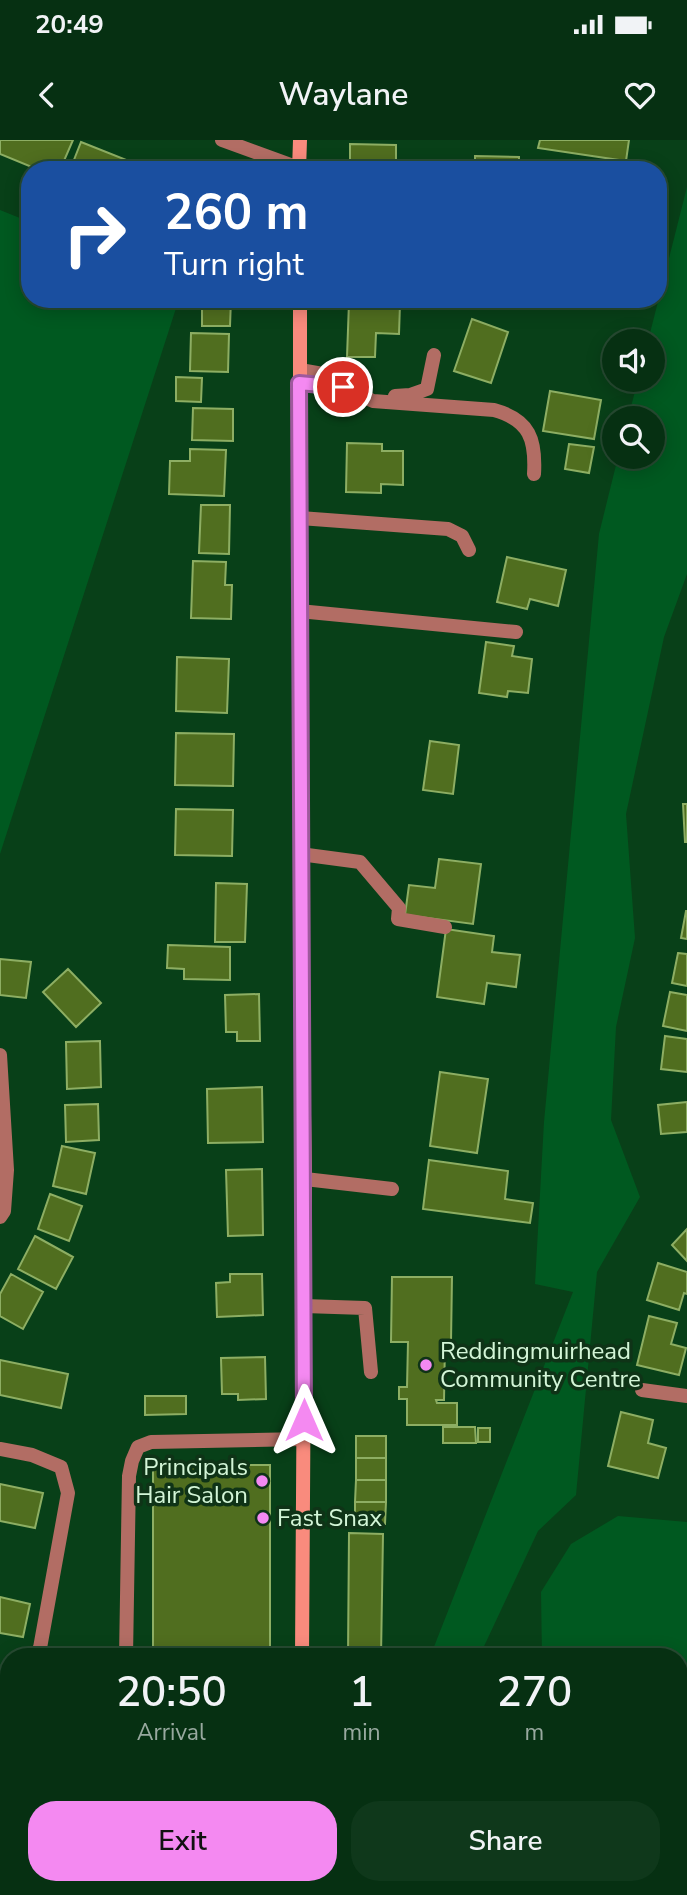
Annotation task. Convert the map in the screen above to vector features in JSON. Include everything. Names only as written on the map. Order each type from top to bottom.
[{"type":"main road","points":[[299,161],[300,140]]},
{"type":"main road","points":[[300,308],[300,854],[305,1179],[302,1648]]},
{"type":"street","points":[[222,140],[278,161]]},
{"type":"street","points":[[300,376],[334,376],[388,396],[410,395],[427,389],[434,355]]},
{"type":"street","points":[[300,376],[343,387],[373,401],[494,410],[509,414],[526,428],[536,448],[534,474]]},
{"type":"street","points":[[300,518],[449,529],[462,536],[469,550]]},
{"type":"street","points":[[299,611],[516,632]]},
{"type":"street","points":[[300,854],[360,862],[399,908],[398,919],[444,927]]},
{"type":"street","points":[[0,1055],[7,1170],[4,1211],[0,1217]]},
{"type":"street","points":[[305,1179],[392,1189]]},
{"type":"street","points":[[304,1306],[365,1308],[371,1372]]},
{"type":"street","points":[[642,1390],[687,1396]]},
{"type":"street","points":[[126,1648],[129,1476],[138,1447],[151,1442],[304,1439]]},
{"type":"street","points":[[0,1449],[32,1455],[61,1467],[68,1493],[39,1648]]},
{"type":"green space","points":[[687,187],[687,574],[664,637],[626,814],[635,938],[616,1027],[611,1120],[640,1197],[597,1272],[576,1495],[538,1531],[483,1648],[434,1648],[573,1292],[535,1284],[544,1122],[599,534],[615,469],[665,469],[665,406],[631,406],[635,392],[665,392],[665,329],[651,329],[656,308],[667,308],[667,266]]},
{"type":"green space","points":[[0,210],[21,218],[21,308],[176,308],[0,854]]},
{"type":"green space","points":[[618,1516],[687,1522],[687,1648],[542,1648],[541,1592],[571,1544]]},
{"type":"building","points":[[0,140],[73,140],[64,161],[21,163],[0,154]]},
{"type":"building","points":[[540,140],[629,140],[626,161],[538,148]]},
{"type":"building","points":[[81,142],[129,161],[74,161]]},
{"type":"building","points":[[350,144],[396,145],[396,161],[350,161]]},
{"type":"building","points":[[475,156],[519,157],[519,161],[475,161]]},
{"type":"building","points":[[202,308],[231,308],[230,326],[202,326]]},
{"type":"building","points":[[349,308],[400,308],[399,334],[376,333],[375,357],[347,357]]},
{"type":"building","points":[[472,319],[508,332],[491,383],[454,371]]},
{"type":"building","points":[[191,333],[229,334],[228,372],[190,371]]},
{"type":"building","points":[[176,377],[202,378],[201,402],[176,401]]},
{"type":"building","points":[[550,391],[601,400],[594,439],[543,431]]},
{"type":"building","points":[[193,408],[233,409],[233,441],[192,440]]},
{"type":"building","points":[[347,443],[382,444],[382,451],[403,451],[403,485],[381,484],[381,493],[346,492]]},
{"type":"building","points":[[569,444],[594,447],[589,473],[565,469]]},
{"type":"building","points":[[190,449],[226,450],[224,496],[169,494],[170,461],[190,461]]},
{"type":"building","points":[[201,505],[230,505],[229,554],[199,553]]},
{"type":"building","points":[[507,557],[566,570],[558,606],[530,599],[527,609],[497,602]]},
{"type":"building","points":[[193,561],[226,562],[225,585],[232,585],[231,619],[191,618]]},
{"type":"building","points":[[486,642],[514,646],[512,656],[532,659],[528,693],[508,691],[507,697],[479,693]]},
{"type":"building","points":[[177,657],[229,659],[227,713],[176,711]]},
{"type":"building","points":[[176,733],[234,734],[233,786],[175,785]]},
{"type":"building","points":[[430,741],[459,745],[453,794],[423,790]]},
{"type":"building","points":[[683,804],[687,804],[687,842],[685,842]]},
{"type":"building","points":[[176,809],[233,810],[232,856],[175,855]]},
{"type":"building","points":[[439,859],[481,864],[473,924],[405,915],[409,885],[435,888]]},
{"type":"building","points":[[216,883],[247,884],[245,942],[215,942]]},
{"type":"building","points":[[687,911],[687,939],[681,938]]},
{"type":"building","points":[[446,929],[494,936],[492,952],[520,955],[516,987],[487,983],[484,1004],[437,997]]},
{"type":"building","points":[[168,945],[230,947],[230,980],[184,979],[184,969],[167,968]]},
{"type":"building","points":[[678,953],[687,954],[687,986],[672,983]]},
{"type":"building","points":[[0,959],[31,962],[26,998],[0,995]]},
{"type":"building","points":[[68,969],[101,1003],[76,1027],[43,992]]},
{"type":"building","points":[[670,992],[687,995],[687,1031],[663,1026]]},
{"type":"building","points":[[259,994],[260,1041],[237,1041],[237,1032],[226,1032],[225,995]]},
{"type":"building","points":[[665,1036],[687,1039],[687,1072],[661,1069]]},
{"type":"building","points":[[100,1041],[101,1087],[67,1089],[66,1042]]},
{"type":"building","points":[[440,1072],[488,1079],[477,1153],[430,1146]]},
{"type":"building","points":[[262,1087],[263,1142],[208,1143],[207,1089]]},
{"type":"building","points":[[687,1102],[687,1132],[661,1134],[658,1105]]},
{"type":"building","points":[[98,1104],[99,1140],[66,1142],[65,1105]]},
{"type":"building","points":[[62,1146],[95,1153],[86,1194],[53,1186]]},
{"type":"building","points":[[429,1160],[508,1171],[505,1199],[533,1203],[530,1223],[423,1209]]},
{"type":"building","points":[[262,1169],[263,1235],[228,1236],[226,1170]]},
{"type":"building","points":[[50,1194],[82,1206],[69,1241],[38,1229]]},
{"type":"building","points":[[687,1229],[687,1261],[672,1245]]},
{"type":"building","points":[[35,1236],[73,1257],[56,1289],[18,1269]]},
{"type":"building","points":[[658,1263],[687,1272],[687,1294],[684,1293],[679,1310],[647,1300]]},
{"type":"building","points":[[11,1274],[43,1292],[23,1329],[0,1316],[0,1294]]},
{"type":"building","points":[[230,1274],[262,1274],[263,1315],[217,1317],[216,1283],[230,1282]]},
{"type":"building","name":"Reddingmuirhead Community Centre","points":[[392,1277],[452,1277],[451,1342],[445,1342],[444,1400],[436,1400],[437,1403],[457,1403],[457,1425],[407,1425],[407,1399],[399,1399],[399,1387],[407,1387],[408,1342],[391,1342]]},
{"type":"building","points":[[649,1316],[677,1323],[671,1344],[686,1348],[679,1375],[637,1365]]},
{"type":"building","points":[[265,1357],[266,1399],[238,1400],[238,1394],[222,1394],[221,1358]]},
{"type":"building","points":[[0,1360],[68,1374],[61,1408],[0,1395]]},
{"type":"building","points":[[145,1396],[186,1396],[186,1414],[145,1415]]},
{"type":"building","points":[[621,1412],[653,1420],[648,1443],[666,1448],[658,1478],[608,1466]]},
{"type":"building","points":[[443,1427],[475,1427],[476,1443],[443,1443]]},
{"type":"building","points":[[478,1428],[490,1428],[490,1442],[478,1442]]},
{"type":"building","points":[[356,1436],[386,1436],[386,1458],[356,1458]]},
{"type":"building","points":[[356,1458],[386,1458],[386,1480],[356,1480]]},
{"type":"building","points":[[153,1465],[270,1465],[270,1648],[153,1648]]},
{"type":"building","points":[[356,1480],[386,1480],[386,1502],[355,1502]]},
{"type":"building","points":[[0,1484],[43,1493],[35,1528],[0,1521]]},
{"type":"building","points":[[355,1502],[386,1502],[385,1524],[355,1524]]},
{"type":"building","points":[[349,1533],[383,1534],[381,1648],[348,1648]]},
{"type":"building","points":[[0,1597],[30,1604],[23,1637],[0,1633]]},
{"type":"place","name":"Reddingmuirhead Community Centre","points":[[426,1365]]},
{"type":"place","name":"Principals Hair Salon","points":[[262,1481]]},
{"type":"place","name":"Fast Snax","points":[[263,1518]]},
{"type":"route","points":[[304,1420],[305,1179],[300,854],[299,383],[343,387]]}]
